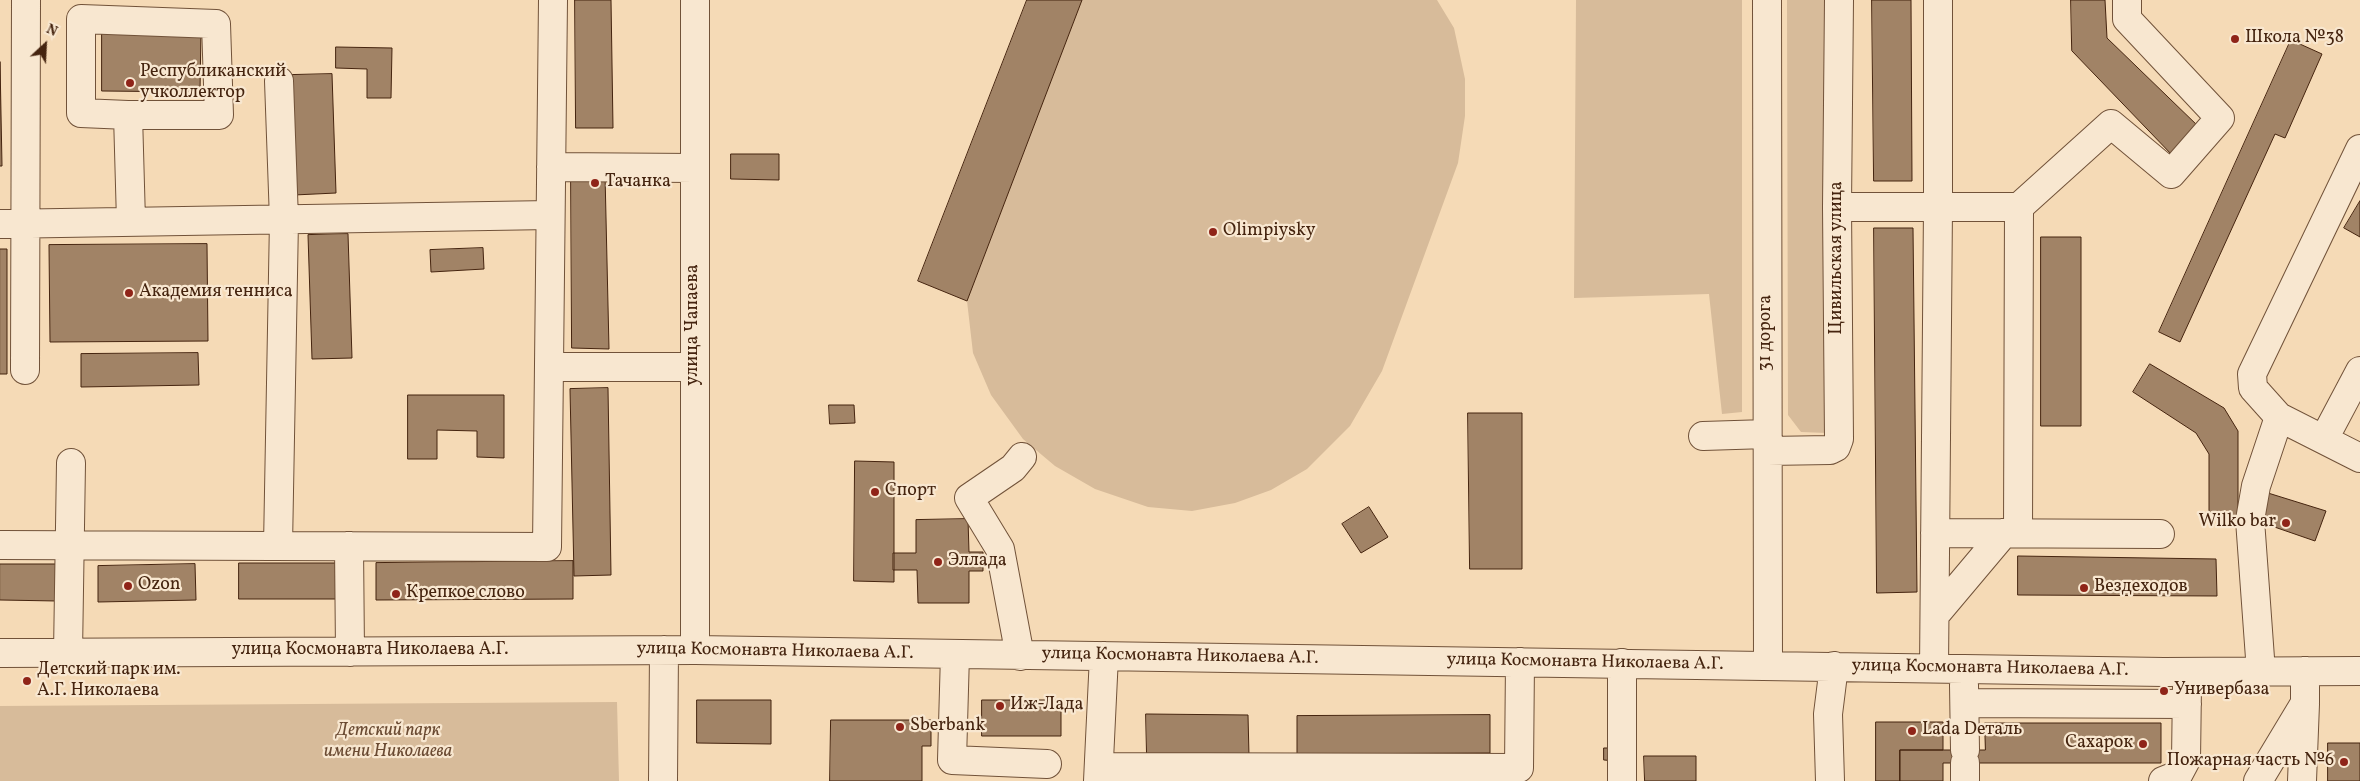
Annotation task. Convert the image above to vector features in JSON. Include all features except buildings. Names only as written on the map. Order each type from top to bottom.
[{"type":"street","points":[[25,370],[13,223],[26,0]]},
{"type":"street","points":[[0,545],[547,548],[553,0]]},
{"type":"street","name":"улица Чапаева","points":[[695,0],[695,650]]},
{"type":"street","name":"31 дорога","points":[[1767,0],[1768,665]]},
{"type":"street","name":"Цивильская улица","points":[[1703,436],[1830,450],[1836,447],[1839,439],[1837,207],[1839,0]]},
{"type":"street","points":[[1934,668],[1938,0]]},
{"type":"street","points":[[1837,207],[2019,207],[2112,124],[2171,174],[2220,118],[2127,19],[2127,0]]},
{"type":"street","points":[[82,19],[216,24],[219,115],[128,115],[80,113],[82,19]]},
{"type":"street","points":[[278,546],[284,220],[279,82]]},
{"type":"street","points":[[128,115],[131,221]]},
{"type":"street","points":[[2360,149],[2252,374],[2253,388],[2279,417],[2360,458]]},
{"type":"street","points":[[551,167],[694,168]]},
{"type":"street","points":[[1935,615],[2011,533],[2019,207]]},
{"type":"street","points":[[13,223],[550,215]]},
{"type":"street","points":[[549,367],[694,367]]},
{"type":"street","points":[[2324,439],[2360,371]]},
{"type":"street","points":[[2261,672],[2250,520],[2256,486],[2279,417]]},
{"type":"street","points":[[1020,656],[1000,549],[970,498],[1013,468],[1022,457]]},
{"type":"street","points":[[68,653],[71,463]]},
{"type":"street","points":[[1935,533],[2160,534]]},
{"type":"street","points":[[349,546],[350,652]]},
{"type":"street","points":[[664,650],[664,781]]},
{"type":"street","name":"улица Космонавта Николаева А.Г.","points":[[0,653],[695,650],[2187,672],[2360,671]]},
{"type":"street","points":[[955,654],[952,760],[1047,764]]},
{"type":"street","points":[[1104,656],[1098,774],[1519,768],[1520,662]]},
{"type":"street","points":[[1622,663],[1622,781]]},
{"type":"street","points":[[1830,781],[1828,714],[1834,666]]},
{"type":"street","points":[[1963,668],[1965,765]]},
{"type":"street","points":[[2302,781],[2305,671]]},
{"type":"street","points":[[2163,781],[2178,775],[2186,760],[2187,672]]},
{"type":"street","points":[[1965,703],[2187,704]]},
{"type":"street","points":[[2258,781],[2305,703]]},
{"type":"green space","name":"Olimpiysky","points":[[1082,0],[1437,0],[1454,28],[1465,79],[1465,116],[1458,163],[1382,371],[1350,426],[1307,469],[1271,490],[1235,503],[1192,511],[1148,507],[1095,489],[1055,466],[1023,439],[991,395],[973,353],[967,301]]},
{"type":"green space","points":[[1576,0],[1742,0],[1742,412],[1722,414],[1709,294],[1574,298]]},
{"type":"green space","points":[[1787,0],[1828,0],[1827,433],[1801,432],[1788,415]]},
{"type":"green space","name":"Детский парк имени Николаева","points":[[617,702],[619,781],[0,781],[0,706]]},
{"type":"place","name":"Школа №38","points":[[2235,39]]},
{"type":"place","name":"Республиканский учколлектор","points":[[130,83]]},
{"type":"place","name":"Тачанка","points":[[595,183]]},
{"type":"place","name":"Olimpiysky","points":[[1213,232]]},
{"type":"place","name":"Академия тенниса","points":[[129,293]]},
{"type":"place","name":"Спорт","points":[[875,492]]},
{"type":"place","name":"Wilko bar","points":[[2286,523]]},
{"type":"place","name":"Эллада","points":[[938,562]]},
{"type":"place","name":"Ozon","points":[[128,586]]},
{"type":"place","name":"Вездеходов","points":[[2084,588]]},
{"type":"place","name":"Крепкое слово","points":[[396,594]]},
{"type":"place","name":"Детский парк им. А.Г. Николаева","points":[[27,681]]},
{"type":"place","name":"Универбаза","points":[[2164,691]]},
{"type":"place","name":"Иж-Лада","points":[[1000,706]]},
{"type":"place","name":"Sberbank","points":[[900,727]]},
{"type":"place","name":"Lada Dеталь","points":[[1912,731]]},
{"type":"place","name":"Сахарок","points":[[2143,744]]},
{"type":"place","name":"Пожарная часть №6","points":[[2344,762]]}]
